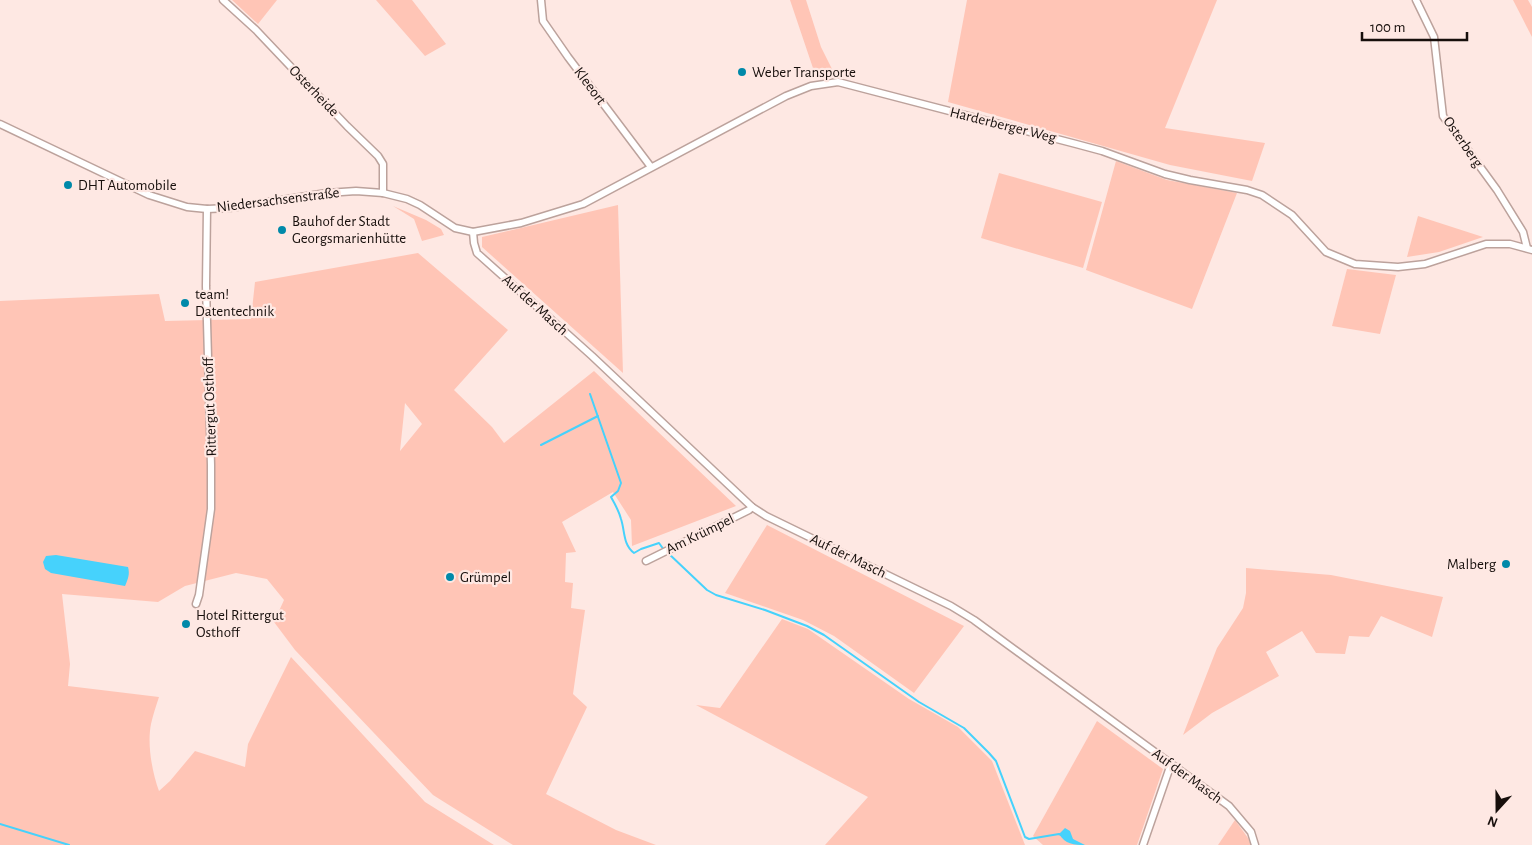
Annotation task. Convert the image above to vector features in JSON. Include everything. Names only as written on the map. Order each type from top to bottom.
[{"type":"street","name":"Osterheide","points":[[223,0],[256,30],[378,156],[383,164],[383,193]]},
{"type":"street","name":"Kleeort","points":[[541,0],[543,21],[651,167]]},
{"type":"street","name":"Osterberg","points":[[1416,0],[1434,37],[1443,116],[1497,190],[1523,232],[1530,249]]},
{"type":"street","name":"Harderberger Weg","points":[[473,232],[520,223],[583,204],[786,96],[811,86],[838,82],[1102,151],[1165,174],[1247,190],[1262,195],[1292,215],[1326,252],[1355,264],[1398,267],[1425,264],[1486,244],[1510,244],[1530,249]]},
{"type":"street","name":"Niedersachsenstraße","points":[[0,124],[149,195],[187,206],[207,209],[229,208],[327,193],[356,191],[383,193],[407,199],[420,205],[455,228],[473,232]]},
{"type":"street","name":"Rittergut Osthoff","points":[[196,604],[199,595],[211,510],[206,286],[207,209]]},
{"type":"street","name":"Auf der Masch","points":[[473,232],[477,252],[592,356],[752,507],[766,516],[951,606],[966,616],[1228,806],[1251,832],[1255,845]]},
{"type":"street","name":"Am Krümpel","points":[[646,561],[752,507]]},
{"type":"street","points":[[1143,845],[1171,764]]},
{"type":"shaded area","points":[[232,0],[277,0],[258,24]]},
{"type":"shaded area","points":[[376,0],[412,0],[446,44],[425,56]]},
{"type":"shaded area","points":[[790,0],[806,0],[821,47],[835,75],[816,77]]},
{"type":"shaded area","points":[[967,0],[1217,0],[1165,128],[1265,143],[1252,181],[1170,165],[948,102]]},
{"type":"shaded area","points":[[1513,0],[1528,0],[1532,7],[1532,37]]},
{"type":"shaded area","points":[[1116,161],[1167,180],[1237,193],[1192,309],[1086,270]]},
{"type":"shaded area","points":[[999,173],[1102,202],[1083,268],[981,238]]},
{"type":"shaded area","points":[[618,205],[623,373],[482,247],[482,237]]},
{"type":"shaded area","points":[[393,206],[426,220],[441,229],[444,235],[422,241],[414,219]]},
{"type":"shaded area","points":[[1418,216],[1483,237],[1439,252],[1407,257]]},
{"type":"shaded area","points":[[418,253],[508,330],[454,390],[492,427],[504,443],[594,371],[736,506],[632,546],[631,520],[613,492],[562,522],[576,552],[566,553],[565,582],[573,583],[571,608],[585,610],[573,694],[587,707],[546,794],[616,830],[656,845],[513,845],[433,795],[295,650],[274,622],[284,600],[267,579],[236,573],[185,586],[158,602],[62,594],[70,664],[68,686],[159,697],[151,724],[150,749],[152,767],[159,791],[195,751],[245,767],[248,744],[291,657],[425,802],[494,845],[0,845],[0,301],[159,294],[165,321],[251,319],[255,282]],"holes":[[[405,403],[422,424],[400,451]]]},
{"type":"shaded area","points":[[1347,269],[1396,275],[1380,334],[1332,326]]},
{"type":"shaded area","points":[[767,525],[964,626],[914,693],[834,636],[803,620],[725,593]]},
{"type":"shaded area","points":[[1246,568],[1331,575],[1443,597],[1432,637],[1381,616],[1369,637],[1349,636],[1345,654],[1316,653],[1302,631],[1266,652],[1279,676],[1212,713],[1183,735],[1217,648],[1243,608],[1246,593]]},
{"type":"shaded area","points":[[782,619],[808,629],[909,699],[958,727],[992,761],[1025,845],[825,845],[868,797],[696,705],[720,708]]},
{"type":"shaded area","points":[[1097,721],[1163,769],[1137,845],[1043,845],[1033,836]]},
{"type":"shaded area","points":[[1235,820],[1251,845],[1218,845]]},
{"type":"water","points":[[56,555],[128,567],[129,574],[125,586],[51,573],[45,569],[43,562],[46,556]]},
{"type":"water","points":[[1065,828],[1070,831],[1073,839],[1085,845],[1074,844],[1064,840],[1059,834]]},
{"type":"waterway","points":[[590,394],[621,483],[618,491],[611,497],[620,516],[628,546],[634,553],[659,543],[664,550]]},
{"type":"waterway","points":[[541,445],[598,416]]},
{"type":"waterway","points":[[668,553],[707,590],[716,595],[765,610],[807,626],[824,635],[919,702],[964,728],[996,761],[1025,837],[1029,839],[1061,835]]},
{"type":"waterway","points":[[0,824],[69,845]]},
{"type":"place","name":"Weber Transporte","points":[[742,72]]},
{"type":"place","name":"DHT Automobile","points":[[68,185]]},
{"type":"place","name":"Bauhof der Stadt Georgsmarienhütte","points":[[282,230]]},
{"type":"place","name":"team! Datentechnik","points":[[185,303]]},
{"type":"place","name":"Malberg","points":[[1506,564]]},
{"type":"place","name":"Grümpel","points":[[450,577]]},
{"type":"place","name":"Hotel Rittergut Osthoff","points":[[186,624]]}]
